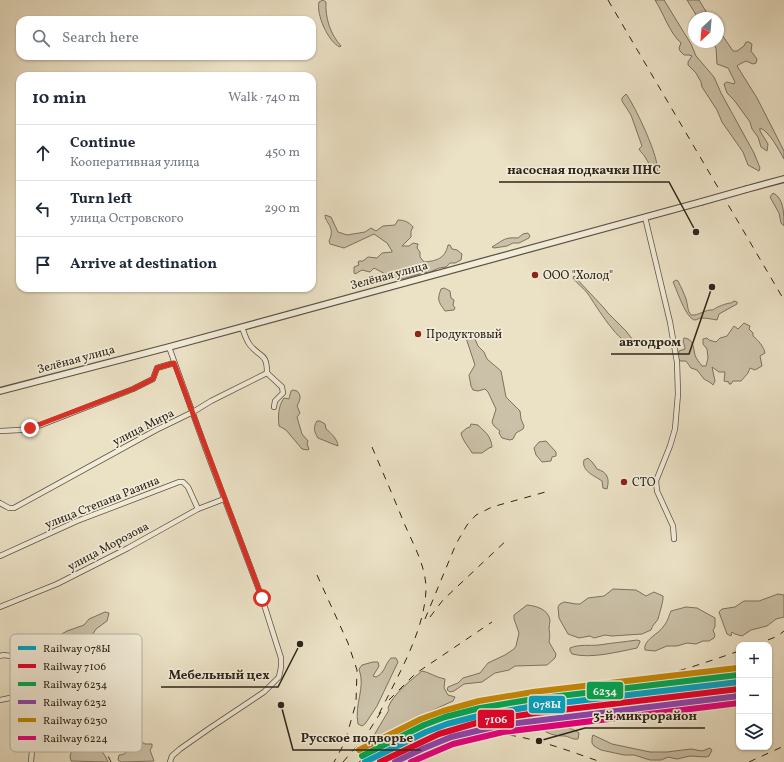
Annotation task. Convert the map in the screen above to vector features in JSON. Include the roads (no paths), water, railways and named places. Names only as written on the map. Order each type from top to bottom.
[{"type":"street","name":"Зелёная улица","points":[[0,390],[170,347],[784,179]]},
{"type":"street","points":[[645,217],[670,322],[677,362],[678,394],[675,428],[670,446],[656,481],[657,491],[673,526],[674,539]]},
{"type":"street","points":[[242,327],[250,346],[264,357],[268,367],[268,373],[282,387],[284,393],[275,401],[274,407]]},
{"type":"street","points":[[170,347],[174,363],[262,598],[281,658],[279,677],[275,683],[180,749],[172,756],[170,762]]},
{"type":"street","points":[[0,431],[20,430],[42,425],[133,389],[153,379],[157,368],[174,363]]},
{"type":"street","name":"улица Мира","points":[[0,503],[9,508],[14,508],[156,430],[193,412],[211,400],[268,373]]},
{"type":"street","name":"улица Степана Разина","points":[[0,556],[77,521],[179,482],[183,482],[188,488],[198,509]]},
{"type":"street","name":"улица Морозова","points":[[0,607],[57,584],[198,509],[224,499]]},
{"type":"street","points":[[0,656],[10,656]]},
{"type":"street","points":[[0,700],[10,698]]},
{"type":"street","points":[[31,762],[32,752]]},
{"type":"railway","points":[[608,0],[784,300]]},
{"type":"railway","points":[[372,447],[418,555],[424,572],[426,589],[421,621],[415,638],[401,671],[378,716]]},
{"type":"railway","points":[[425,619],[456,544],[467,525],[476,515],[492,507],[549,491]]},
{"type":"railway","points":[[430,617],[443,600],[509,538]]},
{"type":"railway","points":[[317,575],[348,643],[357,670],[356,703],[345,742],[334,762]]},
{"type":"railway","points":[[389,700],[415,674],[492,622]]},
{"type":"railway","points":[[763,642],[778,636],[784,631]]},
{"type":"railway","points":[[359,762],[417,731],[442,720],[474,709],[510,702],[592,692],[625,685],[674,672],[736,652]]},
{"type":"railway","points":[[343,762],[365,737],[381,712]]},
{"type":"railway","points":[[374,762],[436,739],[458,734],[476,733],[495,733],[531,739],[601,762]]},
{"type":"railway","points":[[749,762],[784,746]]},
{"type":"railway","points":[[106,752],[111,762]]},
{"type":"rail line","name":"6230","points":[[359,750],[421,719],[479,701],[533,692],[736,668]]},
{"type":"rail line","name":"6234","points":[[362,756],[424,725],[445,717],[480,708],[534,699],[736,675]]},
{"type":"rail line","name":"078Ы","points":[[365,762],[426,732],[447,724],[482,715],[535,706],[736,682]]},
{"type":"rail line","name":"7106","points":[[380,762],[439,734],[483,721],[536,713],[736,689]]},
{"type":"rail line","name":"6232","points":[[395,762],[451,737],[502,725],[736,696]]},
{"type":"rail line","name":"6224","points":[[411,762],[453,744],[503,732],[736,703]]},
{"type":"place","name":"насосная подкачки ПНС","points":[[696,232]]},
{"type":"place","name":"ООО \"Холод\"","points":[[535,275]]},
{"type":"place","name":"автодром","points":[[712,287]]},
{"type":"place","name":"Продуктовый","points":[[418,334]]},
{"type":"place","name":"СТО","points":[[624,482]]},
{"type":"place","name":"Мебельный цех","points":[[300,644]]},
{"type":"place","name":"Русское подворье","points":[[281,705]]},
{"type":"place","name":"3-й микрорайон","points":[[539,741]]}]
